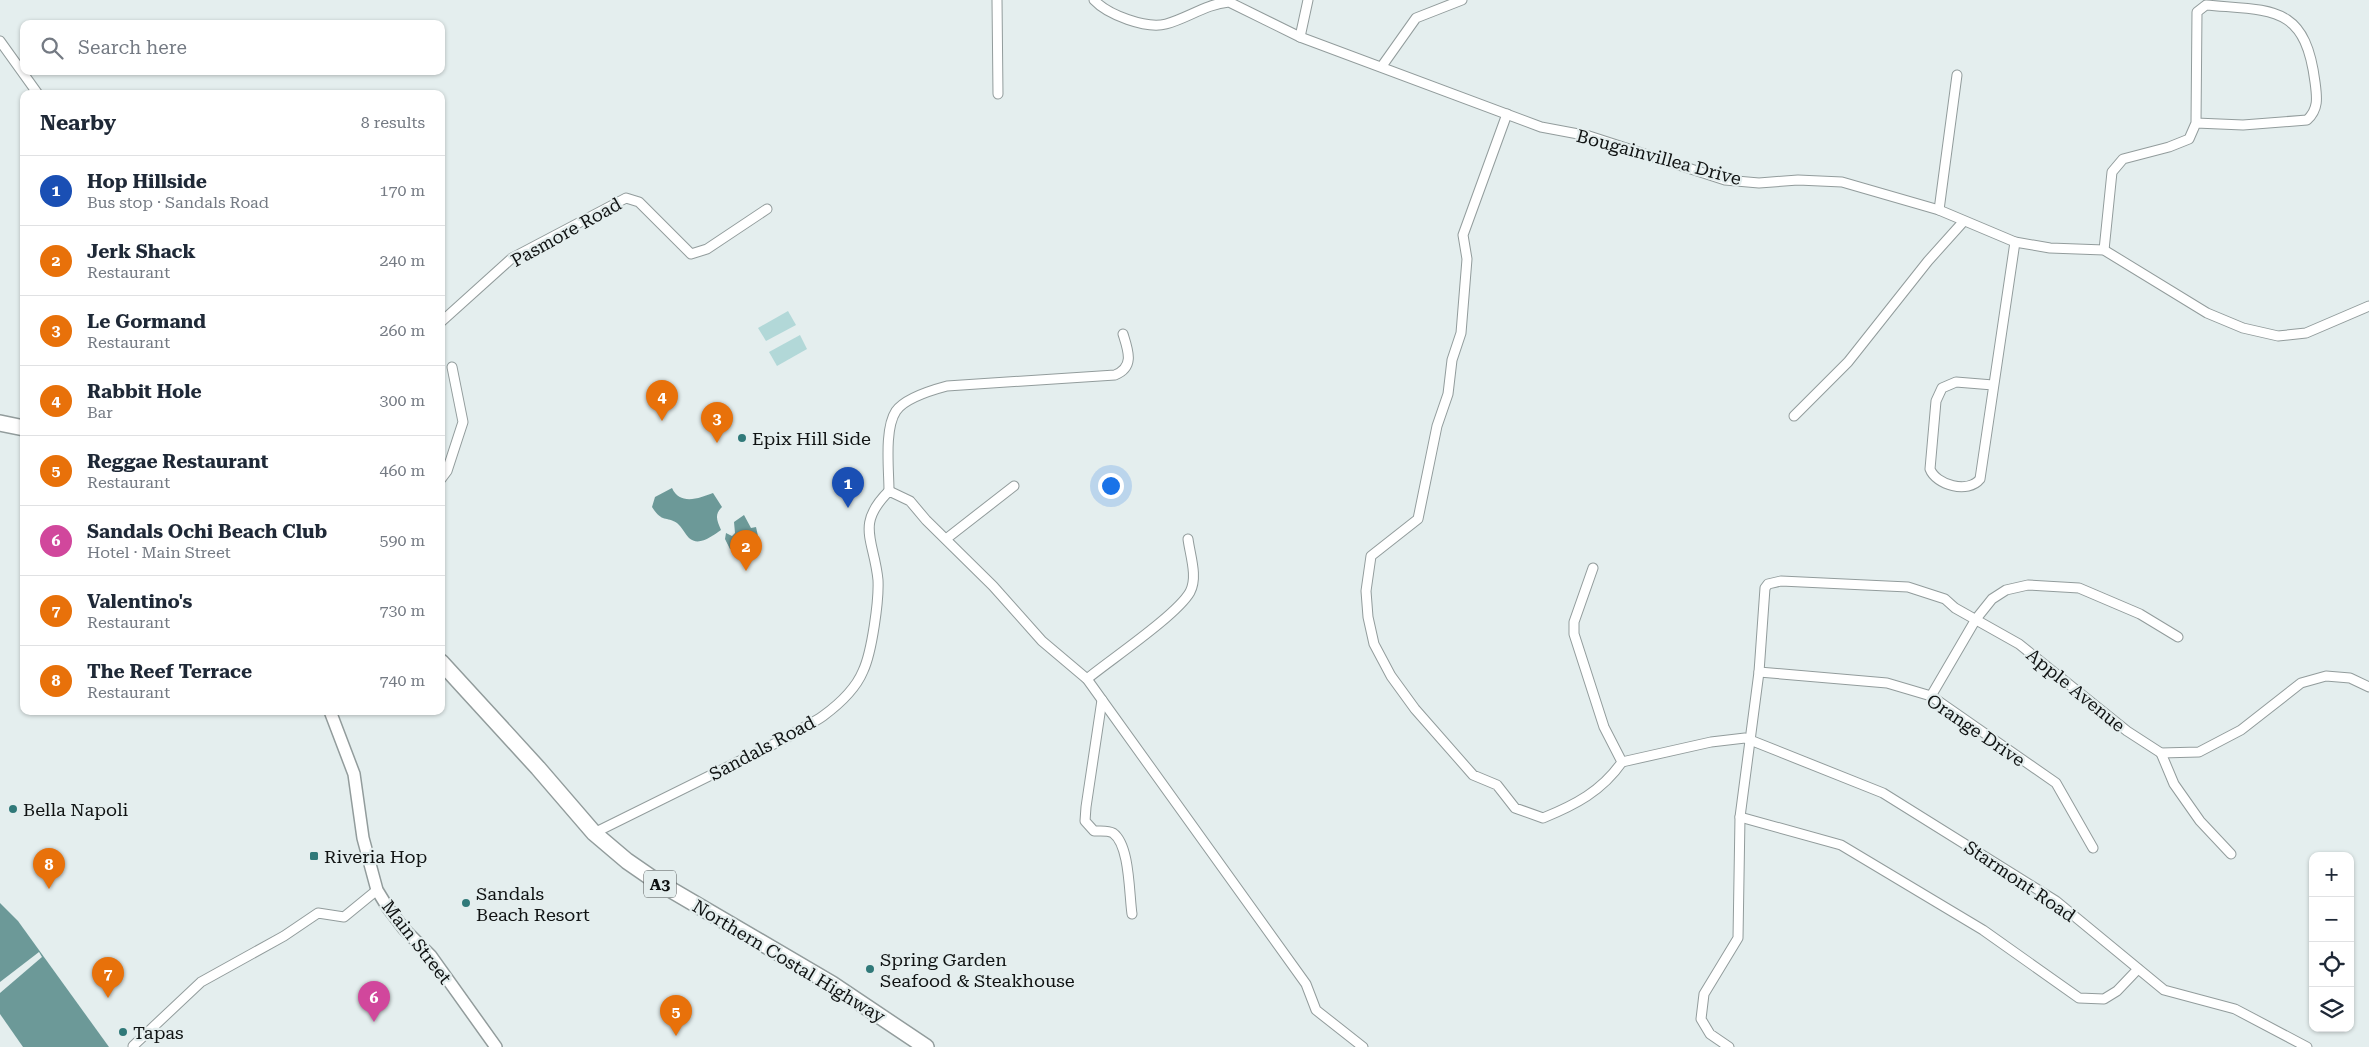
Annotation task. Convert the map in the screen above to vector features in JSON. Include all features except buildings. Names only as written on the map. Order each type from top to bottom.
[{"type":"main road","points":[[0,423],[20,429]]},
{"type":"main road","name":"Northern Costal Highway","points":[[445,666],[538,768],[594,833],[626,861],[656,881],[832,984],[926,1047]]},
{"type":"street","points":[[997,0],[998,94]]},
{"type":"street","name":"Bougainvillea Drive","points":[[1094,0],[1130,21],[1165,24],[1217,3],[1228,2],[1300,37],[1382,66],[1541,127],[1589,136],[1725,180],[1759,183],[1798,180],[1842,182],[1939,210],[1963,222],[2015,242],[2050,248],[2104,250],[2207,313],[2243,328],[2278,336],[2306,333],[2369,306]]},
{"type":"street","points":[[1300,37],[1308,0]]},
{"type":"street","points":[[1382,66],[1416,18],[1462,0]]},
{"type":"street","points":[[2104,250],[2112,172],[2124,159],[2169,147],[2189,139],[2196,123],[2197,12],[2206,5],[2273,11],[2290,21],[2299,31],[2308,48],[2317,98],[2315,113],[2307,120],[2243,125],[2196,123]]},
{"type":"street","points":[[0,41],[20,69]]},
{"type":"street","points":[[1939,210],[1957,74]]},
{"type":"street","points":[[24,75],[35,90]]},
{"type":"street","points":[[1507,114],[1463,235],[1467,259],[1461,333],[1452,360],[1448,394],[1437,426],[1418,519],[1371,556],[1366,591],[1368,617],[1374,644],[1391,676],[1415,709],[1472,774],[1497,785],[1515,808],[1543,818],[1570,807],[1598,789],[1622,762],[1604,727],[1574,634],[1574,622],[1593,568]]},
{"type":"street","name":"Pasmore Road","points":[[445,318],[512,258],[626,198],[639,202],[691,254],[707,249],[767,209]]},
{"type":"street","points":[[1794,416],[1848,362],[1928,261],[1963,222]]},
{"type":"street","points":[[1993,386],[1956,382],[1948,384],[1938,394],[1930,469],[1936,479],[1942,483],[1969,487],[1976,484],[1980,479],[2015,242]]},
{"type":"street","points":[[1123,334],[1130,356],[1129,363],[1121,373],[1115,375],[947,386],[923,393],[896,410],[889,428],[889,491],[910,501],[993,586],[1042,641],[1087,679],[1306,984],[1316,1010],[1363,1047]]},
{"type":"street","points":[[445,474],[463,422],[452,367]]},
{"type":"street","points":[[946,539],[1014,486]]},
{"type":"street","name":"Sandals Road","points":[[594,833],[790,736],[822,716],[846,696],[864,670],[874,625],[878,581],[868,525],[874,506],[889,491]]},
{"type":"street","points":[[1087,679],[1173,611],[1190,591],[1194,574],[1188,539]]},
{"type":"street","name":"Apple Avenue","points":[[1759,672],[1765,588],[1768,584],[1781,581],[1908,587],[1945,599],[1956,608],[2019,644],[2127,731],[2161,753]]},
{"type":"street","points":[[1931,696],[1976,619],[1992,599],[2006,590],[2028,585],[2079,588],[2140,614],[2178,637]]},
{"type":"street","points":[[1729,1047],[1710,1034],[1701,1019],[1704,994],[1738,938],[1740,817],[1759,672]]},
{"type":"street","name":"Orange Drive","points":[[1759,672],[1887,683],[1931,696],[2056,783],[2094,848]]},
{"type":"street","points":[[2231,854],[2200,821],[2174,784],[2161,753],[2199,752],[2241,730],[2301,683],[2326,676],[2350,678],[2369,687]]},
{"type":"street","points":[[1102,700],[1085,820],[1094,831],[1111,832],[1120,840],[1125,852],[1132,914]]},
{"type":"street","name":"Main Street","points":[[332,715],[354,774],[363,838],[377,890],[404,929],[431,956],[496,1047]]},
{"type":"street","name":"Starmont Road","points":[[1622,762],[1711,742],[1745,738],[1883,793],[2056,901],[2164,990],[2235,1009],[2307,1047]]},
{"type":"street","points":[[1740,817],[1841,845],[1898,877],[1983,930],[2079,998],[2104,999],[2118,991],[2138,969]]},
{"type":"street","points":[[133,1046],[201,982],[284,936],[318,913],[344,917],[377,890]]},
{"type":"shaded area","points":[[788,311],[796,325],[766,341],[758,328]]},
{"type":"shaded area","points":[[800,335],[807,349],[777,366],[769,352]]},
{"type":"shaded area","points":[[672,488],[676,494],[685,499],[713,493],[722,507],[717,518],[721,530],[705,540],[693,540],[689,538],[677,523],[661,517],[655,512],[652,507],[655,497]]},
{"type":"shaded area","points":[[744,515],[751,528],[756,527],[758,536],[755,540],[744,540],[740,545],[740,549],[730,549],[725,539],[726,533],[732,536],[735,533],[734,522]]},
{"type":"shaded area","points":[[0,903],[18,921],[109,1047],[0,1047]]},
{"type":"pier","points":[[39,952],[42,957],[0,993],[0,982]]},
{"type":"pier","points":[[0,1014],[23,1047],[0,1047]]},
{"type":"place","name":"Rabbit Hole","points":[[662,421]]},
{"type":"place","name":"Epix Hill Side","points":[[742,438]]},
{"type":"place","name":"Le Gormand","points":[[717,443]]},
{"type":"place","name":"Hop Hillside","points":[[848,508]]},
{"type":"place","name":"Jerk Shack","points":[[746,571]]},
{"type":"place","name":"Bella Napoli","points":[[13,809]]},
{"type":"place","name":"Riveria Hop","points":[[314,856]]},
{"type":"place","name":"The Reef Terrace","points":[[49,889]]},
{"type":"place","name":"Sandals Beach Resort","points":[[466,903]]},
{"type":"place","name":"Spring Garden Seafood & Steakhouse","points":[[870,969]]},
{"type":"place","name":"Valentino's","points":[[108,998]]},
{"type":"place","name":"Sandals Ochi Beach Club","points":[[374,1022]]},
{"type":"place","name":"Tapas","points":[[123,1032]]},
{"type":"place","name":"Reggae Restaurant","points":[[676,1036]]}]
